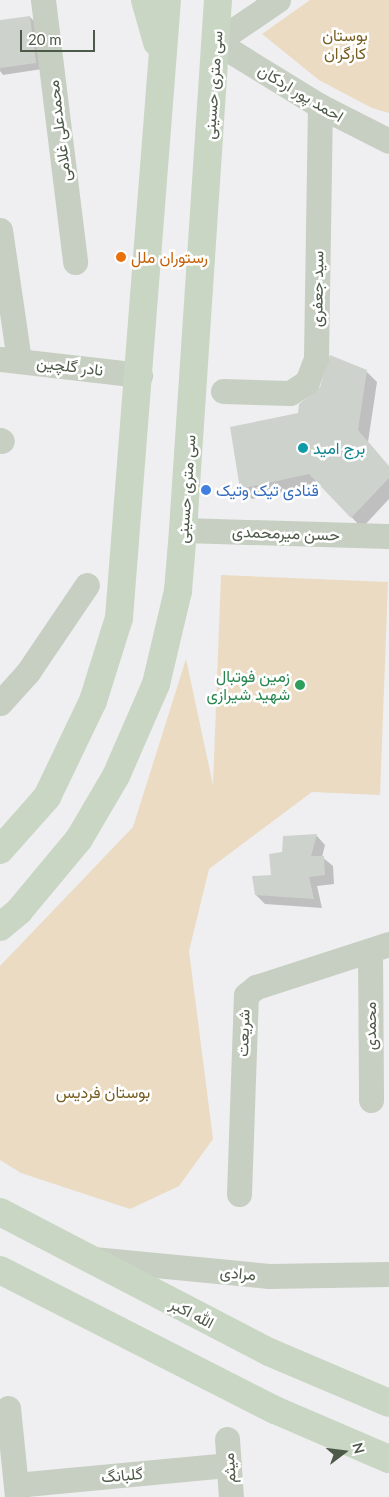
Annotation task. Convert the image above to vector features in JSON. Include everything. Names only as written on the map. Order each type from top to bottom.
[{"type":"main road","points":[[145,0],[163,63]]},
{"type":"main road","points":[[0,850],[47,797],[93,701],[119,618],[140,374],[167,0]]},
{"type":"main road","name":"سی متری حسینی","points":[[0,927],[19,911],[79,839],[116,776],[156,684],[178,591],[218,0]]},
{"type":"main road","name":"الله اکبر","points":[[0,1212],[269,1352],[389,1403]]},
{"type":"main road","points":[[0,1270],[275,1410],[389,1459]]},
{"type":"street","name":"محمدعلی غلامی","points":[[43,0],[75,262]]},
{"type":"street","points":[[216,42],[278,0]]},
{"type":"street","name":"احمد پور اردکان","points":[[216,42],[320,106],[389,141]]},
{"type":"street","name":"سید جعفری","points":[[223,391],[290,393],[308,382],[316,358],[320,106]]},
{"type":"street","points":[[0,230],[9,360]]},
{"type":"street","name":"نادر گلچین","points":[[9,360],[140,374]]},
{"type":"street","name":"حسن میرمحمدی","points":[[183,530],[389,536]]},
{"type":"street","points":[[0,703],[28,672],[87,585]]},
{"type":"street","name":"محمدی","points":[[371,1100],[379,948]]},
{"type":"street","name":"شریعت","points":[[239,1194],[246,995],[256,988],[379,948]]},
{"type":"street","name":"مرادی","points":[[88,1258],[269,1276],[389,1274]]},
{"type":"street","points":[[8,1408],[16,1491]]},
{"type":"street","name":"میثم","points":[[227,1439],[231,1497]]},
{"type":"street","name":"گلبانگ","points":[[16,1491],[229,1466]]},
{"type":"green space","name":"بوستان کارگران","points":[[310,0],[389,0],[389,113],[372,108],[319,80],[262,34]]},
{"type":"green space","name":"بوستان فردیس","points":[[221,575],[388,582],[380,795],[312,792],[209,869],[189,951],[213,1139],[179,1186],[130,1209],[21,1173],[0,1160],[0,966],[133,827],[186,659],[213,785]]},
{"type":"building","points":[[30,16],[36,63],[0,68],[0,20]]},
{"type":"building","name":"برج امید","points":[[330,355],[367,370],[358,430],[389,466],[389,478],[351,518],[309,474],[240,489],[230,427],[298,413],[299,404],[320,387]]},
{"type":"building","points":[[317,834],[311,856],[324,856],[325,875],[309,877],[314,899],[255,895],[252,876],[271,875],[269,854],[282,852],[283,836]]},
{"type":"place","name":"رستوران ملل","points":[[121,257]]},
{"type":"place","name":"برج امید","points":[[303,448]]},
{"type":"place","name":"قنادی تیک وتیک","points":[[206,490]]},
{"type":"place","name":"زمین فوتبال شهید شیرازی","points":[[300,685]]}]
